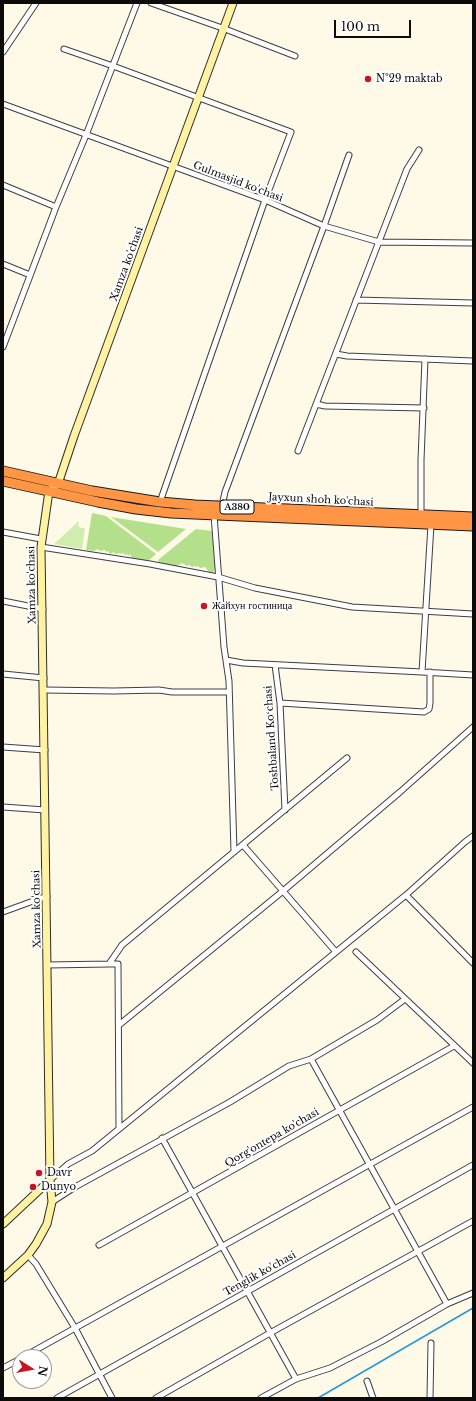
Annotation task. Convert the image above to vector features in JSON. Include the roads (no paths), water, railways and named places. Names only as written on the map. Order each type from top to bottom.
[{"type":"highway","name":"Jayxun shoh ko'chasi","points":[[3,471],[58,484],[160,502],[473,517]]},
{"type":"highway","name":"Jayxun shoh ko'chasi","points":[[3,481],[136,509],[214,515],[473,526]]},
{"type":"street","points":[[3,52],[36,3]]},
{"type":"street","points":[[3,345],[56,206],[86,135],[137,3]]},
{"type":"street","points":[[151,3],[295,56]]},
{"type":"street","name":"Xamza ko'chasi","points":[[58,484],[74,436],[174,167],[198,98],[225,29],[233,3]]},
{"type":"street","points":[[64,49],[291,132],[265,200],[160,502]]},
{"type":"street","name":"Gulmasjid ko'chasi","points":[[3,104],[265,200],[324,226],[379,242],[473,243]]},
{"type":"street","points":[[298,451],[407,170],[419,150]]},
{"type":"street","points":[[222,506],[225,492],[349,155]]},
{"type":"street","points":[[3,185],[56,206]]},
{"type":"street","points":[[3,264],[30,275]]},
{"type":"street","points":[[356,300],[473,303]]},
{"type":"street","points":[[336,354],[347,356],[473,361]]},
{"type":"street","points":[[421,515],[421,462],[426,359]]},
{"type":"street","points":[[316,404],[325,406],[424,408]]},
{"type":"street","points":[[49,491],[58,484]]},
{"type":"street","name":"Xamza ko'chasi","points":[[3,1278],[28,1255],[36,1244],[47,1224],[52,1202],[50,1180],[41,543],[49,491]]},
{"type":"street","points":[[214,515],[218,577],[229,692],[234,852]]},
{"type":"street","points":[[422,672],[431,525]]},
{"type":"street","points":[[3,532],[41,543],[218,577],[256,588],[352,607],[473,614]]},
{"type":"street","points":[[3,601],[43,609]]},
{"type":"street","points":[[226,660],[243,663],[275,665],[473,675]]},
{"type":"street","name":"Toshbaland Koʻchasi","points":[[275,665],[280,703],[285,810]]},
{"type":"street","points":[[280,703],[424,712],[429,709],[430,703],[430,672]]},
{"type":"street","points":[[3,674],[44,678]]},
{"type":"street","points":[[44,690],[159,690],[172,692],[229,692]]},
{"type":"street","points":[[119,1025],[283,891],[400,792],[473,726]]},
{"type":"street","points":[[3,747],[45,750]]},
{"type":"street","points":[[109,964],[122,945],[347,758]]},
{"type":"street","points":[[3,807],[45,810]]},
{"type":"street","points":[[3,1224],[68,1164],[92,1152],[406,894],[473,836]]},
{"type":"street","points":[[243,845],[336,952]]},
{"type":"street","points":[[406,894],[473,963]]},
{"type":"street","points":[[3,912],[46,896]]},
{"type":"street","points":[[356,952],[473,1063]]},
{"type":"street","points":[[47,965],[118,964],[119,1129]]},
{"type":"street","points":[[52,1202],[75,1187],[162,1138],[230,1102],[289,1066],[311,1059],[377,1020],[405,999]]},
{"type":"street","name":"Qorg'ontepa ko'chasi","points":[[99,1245],[454,1046]]},
{"type":"street","points":[[311,1059],[447,1304]]},
{"type":"street","points":[[37,1349],[473,1107]]},
{"type":"street","points":[[162,1138],[296,1379]]},
{"type":"street","name":"Tenglik ko'chasi","points":[[57,1398],[473,1165]]},
{"type":"street","points":[[156,1398],[473,1221]]},
{"type":"street","points":[[28,1255],[36,1264],[75,1328],[112,1398]]},
{"type":"street","points":[[261,1398],[296,1379],[330,1368],[382,1342],[447,1304],[473,1293]]},
{"type":"street","points":[[430,1398],[431,1343]]},
{"type":"street","points":[[3,1368],[12,1363]]},
{"type":"street","points":[[367,1381],[372,1398]]},
{"type":"waterway","points":[[318,1398],[473,1308]]},
{"type":"place","name":"№29 maktab","points":[[368,79]]},
{"type":"place","name":"Жайхун гостиница","points":[[204,606]]},
{"type":"place","name":"Davr","points":[[39,1173]]},
{"type":"place","name":"Dunyo","points":[[33,1187]]}]
